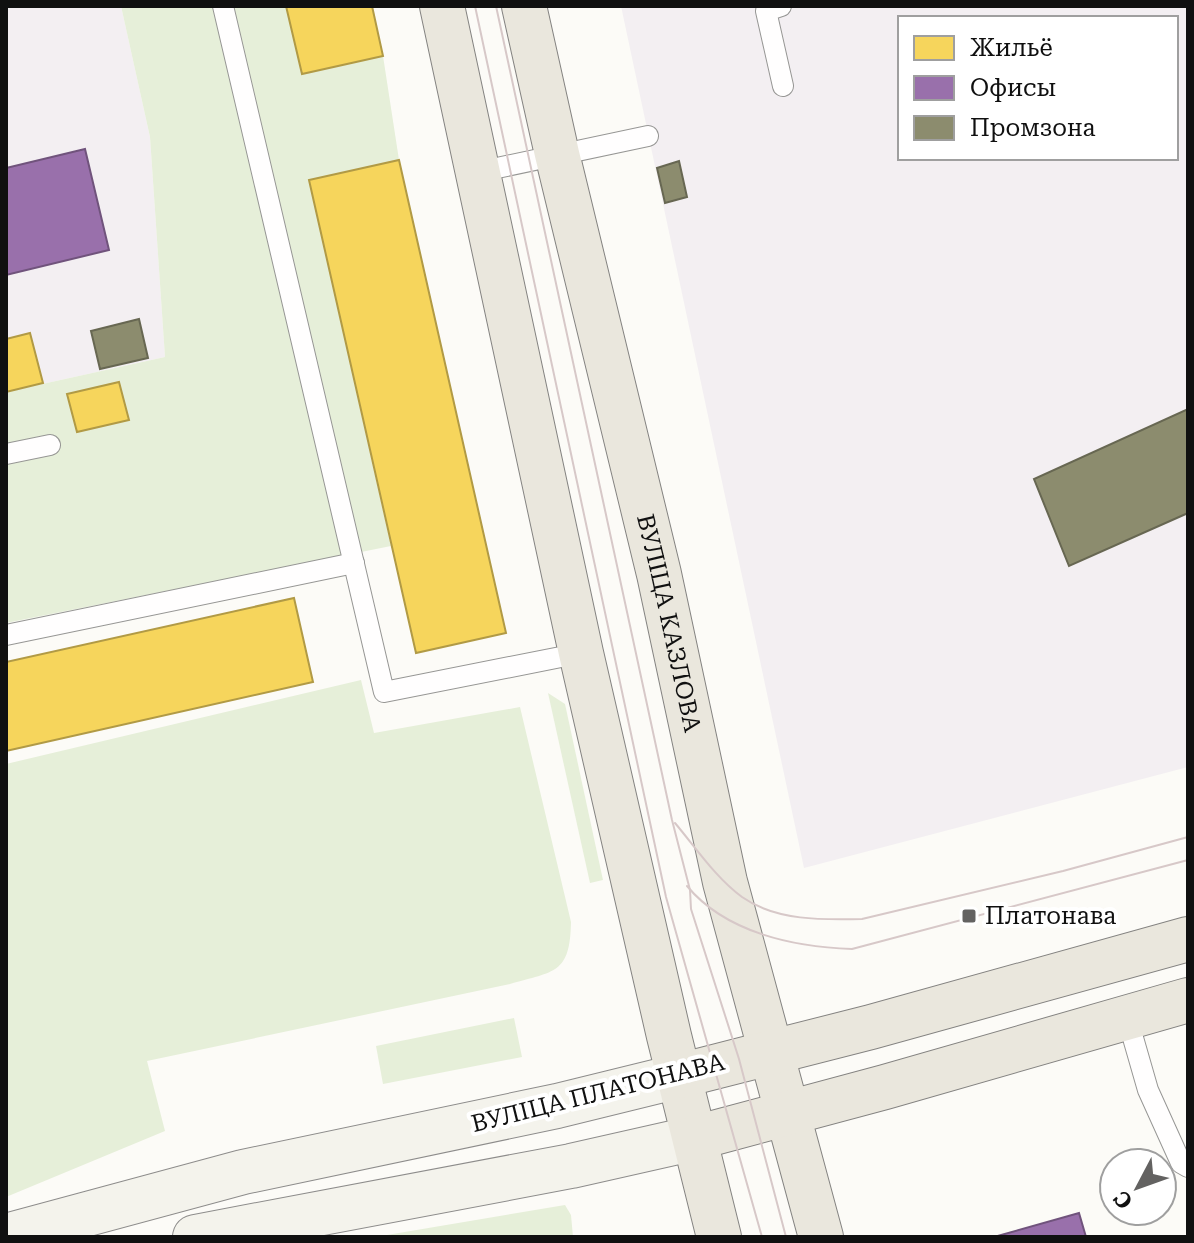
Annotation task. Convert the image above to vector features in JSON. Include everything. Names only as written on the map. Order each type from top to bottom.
[{"type":"main road","points":[[442,6],[581,653],[719,1237]]},
{"type":"main road","name":"ВУЛІЦА КАЗЛОВА","points":[[524,6],[659,574],[725,882],[821,1237]]},
{"type":"main road","name":"ВУЛІЦА ПЛАТОНАВА","points":[[6,1236],[243,1172],[557,1106],[679,1076],[871,1027],[1188,939]]},
{"type":"main road","points":[[195,1237],[559,1169],[695,1138],[1188,1000]]},
{"type":"lane","points":[[223,6],[384,692],[581,653]]},
{"type":"lane","points":[[781,6],[766,11],[783,86]]},
{"type":"lane","points":[[478,172],[648,136]]},
{"type":"lane","points":[[6,454],[50,445]]},
{"type":"lane","points":[[6,635],[354,563]]},
{"type":"lane","points":[[1127,1017],[1148,1090],[1181,1163],[1188,1167]]},
{"type":"shaded area","points":[[6,6],[121,6],[150,137],[165,357],[6,392]]},
{"type":"shaded area","points":[[621,6],[1188,6],[1188,767],[804,868]]},
{"type":"green space","points":[[121,6],[286,6],[302,74],[383,56],[399,160],[309,180],[391,546],[6,623],[6,392],[165,357],[150,137]]},
{"type":"green space","points":[[361,680],[374,733],[520,707],[571,922],[570,939],[563,961],[549,972],[510,984],[147,1061],[165,1131],[6,1197],[6,764]]},
{"type":"green space","points":[[548,693],[565,704],[603,880],[590,883]]},
{"type":"green space","points":[[514,1018],[522,1057],[383,1084],[376,1046]]},
{"type":"green space","points":[[565,1205],[571,1215],[573,1237],[375,1237]]},
{"type":"building: Жильё","points":[[286,6],[372,6],[383,56],[302,74]]},
{"type":"building: Жильё","points":[[399,160],[506,633],[416,653],[309,180]]},
{"type":"building: Жильё","points":[[30,333],[43,383],[6,392],[6,339]]},
{"type":"building: Жильё","points":[[119,382],[129,420],[77,432],[67,394]]},
{"type":"building: Жильё","points":[[294,598],[313,682],[6,751],[6,662]]},
{"type":"building: Офисы","points":[[85,149],[109,250],[6,275],[6,168]]},
{"type":"building: Офисы","points":[[1079,1213],[1086,1237],[994,1237]]},
{"type":"building: Промзона","points":[[679,161],[687,197],[665,203],[657,168]]},
{"type":"building: Промзона","points":[[139,319],[148,358],[100,369],[91,331]]},
{"type":"building: Промзона","points":[[1188,409],[1188,513],[1069,566],[1034,479]]},
{"type":"tram line","points":[[475,6],[666,897],[762,1237]]},
{"type":"tram line","points":[[496,6],[672,820],[690,890],[691,909],[739,1059],[786,1237]]},
{"type":"tram line","points":[[675,823],[715,872],[755,905],[785,915],[832,919],[862,919],[1063,871],[1188,837]]},
{"type":"tram line","points":[[687,886],[703,902],[741,926],[785,941],[852,949],[1188,860]]},
{"type":"place","name":"Платонава","points":[[969,916]]}]
